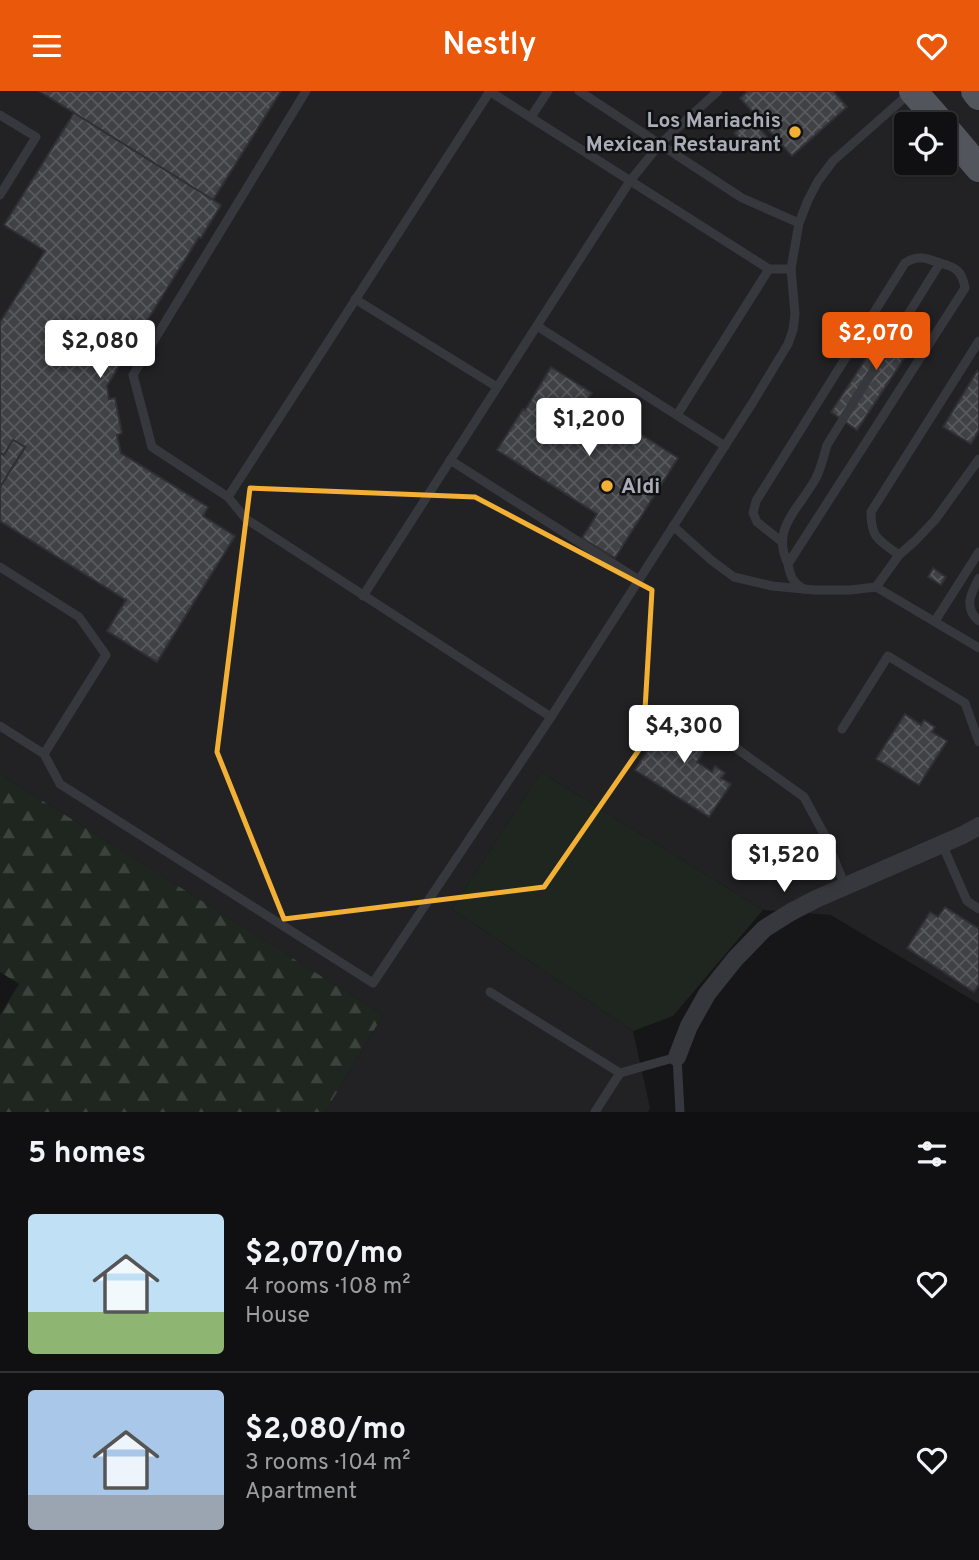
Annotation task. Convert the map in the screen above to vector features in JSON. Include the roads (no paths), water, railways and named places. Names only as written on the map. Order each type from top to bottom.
[{"type":"main road","points":[[913,91],[931,112]]},
{"type":"main road","points":[[975,91],[979,96]]},
{"type":"main road","points":[[957,142],[979,168]]},
{"type":"street","points":[[677,1057],[707,994],[764,929],[790,912],[979,826]]},
{"type":"lane","points":[[306,91],[134,375],[152,447],[228,497],[246,519],[551,717]]},
{"type":"lane","points":[[228,497],[489,91],[769,269],[791,269]]},
{"type":"lane","points":[[531,117],[548,91]]},
{"type":"lane","points":[[579,91],[742,198],[799,223]]},
{"type":"lane","points":[[363,596],[630,181],[660,145],[718,91]]},
{"type":"lane","points":[[0,726],[44,754],[61,785],[373,983],[551,717],[788,344],[795,314],[791,269],[799,223],[808,200],[833,161],[913,91]]},
{"type":"lane","points":[[0,115],[36,137],[0,195]]},
{"type":"lane","points":[[781,541],[757,522],[753,513],[756,501],[905,263],[919,257],[949,265],[957,270],[962,276],[965,288],[788,564]]},
{"type":"lane","points":[[804,589],[796,585],[789,574],[788,564],[782,553],[781,541],[786,525],[816,478],[827,445],[940,263]]},
{"type":"lane","points":[[677,415],[769,269]]},
{"type":"lane","points":[[355,299],[497,387]]},
{"type":"lane","points":[[537,326],[725,446]]},
{"type":"lane","points":[[900,555],[880,540],[871,529],[871,512],[979,341]]},
{"type":"lane","points":[[876,587],[900,555],[935,520],[979,459]]},
{"type":"lane","points":[[450,460],[639,580]]},
{"type":"lane","points":[[673,526],[734,577],[772,586],[804,589],[850,590],[876,587],[979,648]]},
{"type":"lane","points":[[935,621],[979,552]]},
{"type":"lane","points":[[0,567],[79,617],[106,655],[44,754]]},
{"type":"lane","points":[[979,578],[970,595],[970,607],[979,621]]},
{"type":"lane","points":[[842,729],[888,656],[965,703],[979,742]]},
{"type":"lane","points":[[736,748],[804,797],[824,834],[845,886]]},
{"type":"lane","points":[[942,844],[967,901],[979,909]]},
{"type":"lane","points":[[967,901],[979,897]]},
{"type":"lane","points":[[489,992],[620,1073]]},
{"type":"lane","points":[[595,1112],[620,1073],[677,1057],[680,1112]]},
{"type":"place","name":"Los Mariachis Mexican Restaurant","points":[[795,132]]},
{"type":"place","name":"Aldi","points":[[607,486]]}]
